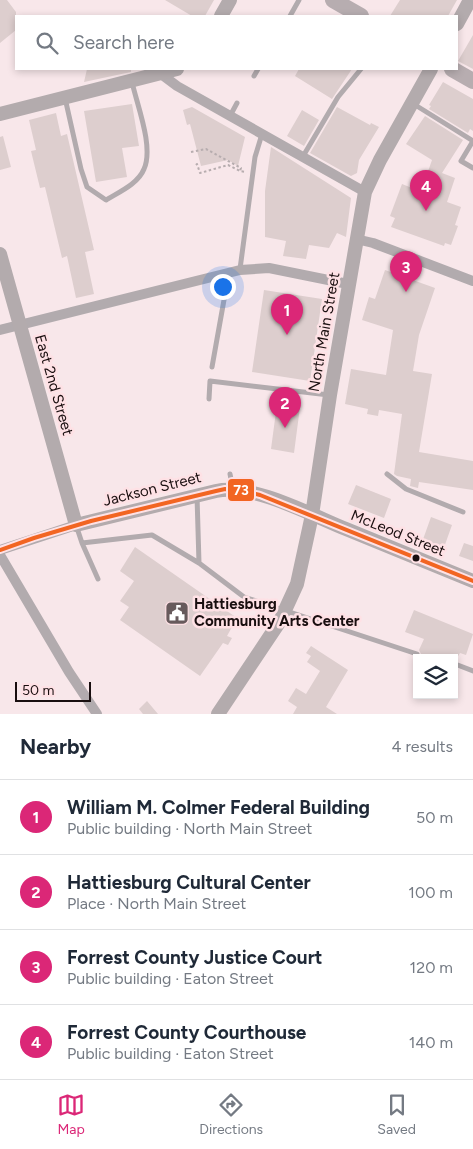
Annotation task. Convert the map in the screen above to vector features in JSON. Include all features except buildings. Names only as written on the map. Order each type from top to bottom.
[{"type":"main road","points":[[222,15],[230,0]]},
{"type":"main road","points":[[333,0],[359,15]]},
{"type":"main road","points":[[458,22],[470,0]]},
{"type":"main road","points":[[0,114],[174,70]]},
{"type":"main road","name":"North Main Street","points":[[218,714],[286,610],[297,584],[312,515],[348,284],[365,192],[371,176],[431,70]]},
{"type":"main road","points":[[454,70],[473,80]]},
{"type":"main road","name":"East 2nd Street","points":[[0,254],[76,525]]},
{"type":"main road","name":"Jackson Street","points":[[76,525],[225,489],[260,495],[312,515]]},
{"type":"main road","name":"McLeod Street","points":[[312,515],[473,581]]},
{"type":"street","points":[[161,74],[177,86],[365,192]]},
{"type":"street","points":[[356,239],[373,243],[473,281]]},
{"type":"street","points":[[0,330],[240,270],[269,268],[348,284]]},
{"type":"street","name":"Jackson Street","points":[[0,550],[76,525]]},
{"type":"street","points":[[0,555],[69,672],[97,714]]},
{"type":"lane","points":[[291,15],[300,0]]},
{"type":"lane","points":[[254,76],[257,70]]},
{"type":"lane","points":[[302,158],[338,97],[360,70]]},
{"type":"lane","points":[[65,98],[87,188],[106,200],[129,186],[144,170],[148,157],[146,140],[131,81]]},
{"type":"lane","points":[[230,116],[237,103]]},
{"type":"lane","points":[[412,103],[473,141],[461,161],[473,168]]},
{"type":"lane","points":[[240,270],[252,172],[262,134]]},
{"type":"lane","points":[[212,367],[229,272]]},
{"type":"lane","points":[[209,399],[210,381],[330,395]]},
{"type":"lane","points":[[230,474],[233,490]]},
{"type":"lane","points":[[387,474],[406,489],[463,512]]},
{"type":"lane","points":[[197,496],[199,564]]},
{"type":"lane","points":[[76,525],[82,544],[98,579]]},
{"type":"lane","points":[[82,544],[152,535],[199,564],[244,597],[417,654]]},
{"type":"lane","points":[[458,665],[473,671]]},
{"type":"path","points":[[191,152],[206,149],[241,168],[240,171]]},
{"type":"path","points":[[196,165],[200,173],[228,164],[240,171],[252,172]]},
{"type":"transit line","name":"73","points":[[0,550],[91,521],[225,489],[240,490],[260,495],[473,581]]},
{"type":"place","name":"Forrest County Courthouse","points":[[426,211]]},
{"type":"place","name":"Forrest County Justice Court","points":[[406,292]]},
{"type":"place","name":"William M. Colmer Federal Building","points":[[287,335]]},
{"type":"place","name":"Hattiesburg Cultural Center","points":[[285,428]]},
{"type":"place","name":"Hattiesburg Community Arts Center","points":[[177,613]]}]
